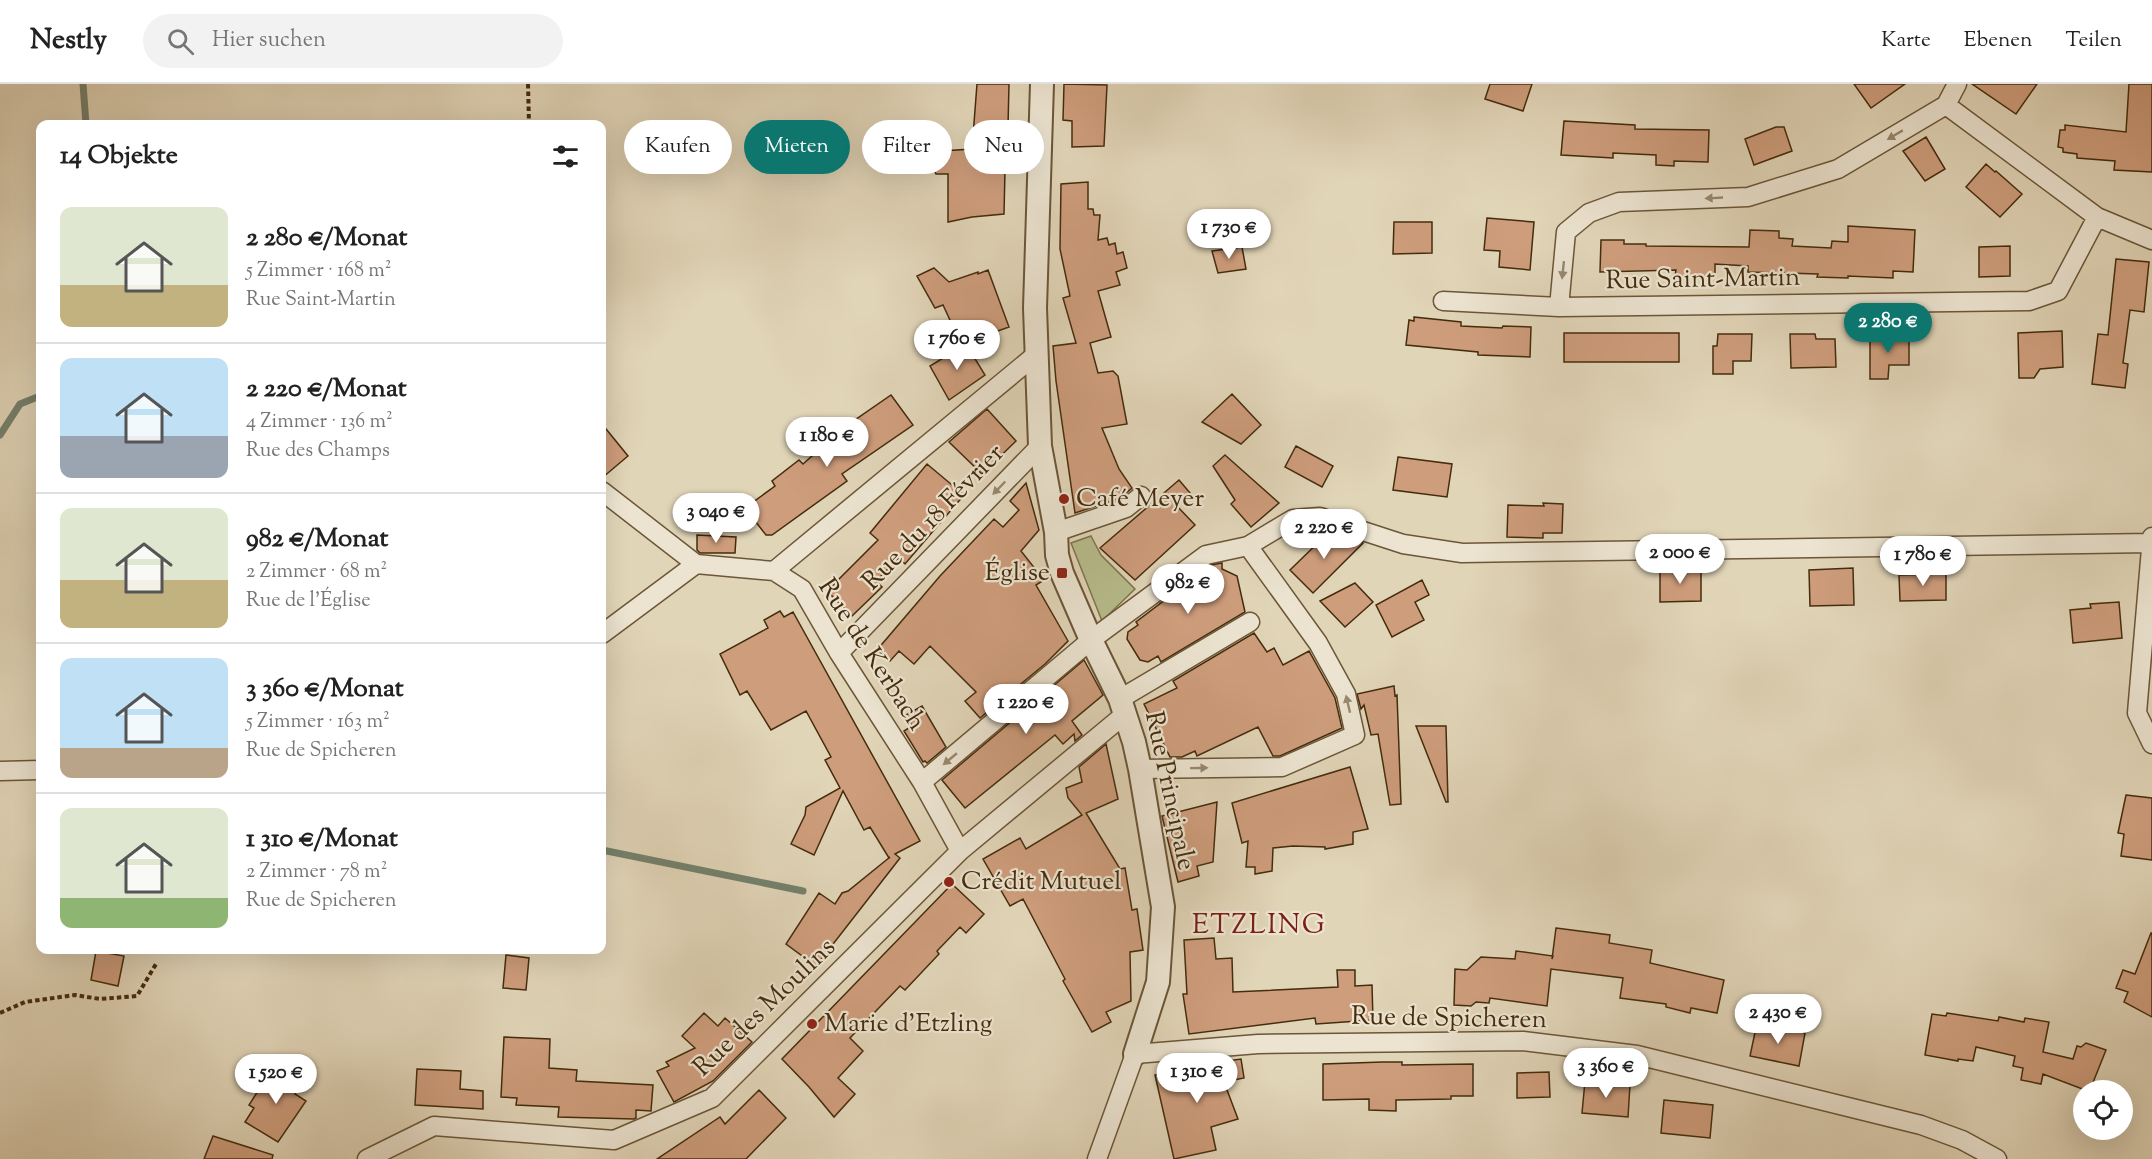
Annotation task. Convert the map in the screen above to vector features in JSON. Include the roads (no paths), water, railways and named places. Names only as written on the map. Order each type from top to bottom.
[{"type":"street","name":"Rue Principale","points":[[1042,84],[1035,308],[1040,446],[1056,531],[1057,555],[1062,573],[1122,707],[1140,769],[1163,906],[1158,982],[1135,1054]]},
{"type":"street","points":[[1559,307],[1566,232],[1589,213],[1619,202],[1748,197],[1838,169],[1946,105],[1957,84]]},
{"type":"street","points":[[1946,105],[2097,217],[2152,240]]},
{"type":"street","name":"Rue Saint-Martin","points":[[1443,301],[1559,307],[2029,301],[2058,291],[2097,217]]},
{"type":"street","points":[[774,571],[1038,353]]},
{"type":"street","name":"Rue du 18 Février","points":[[839,652],[1040,446]]},
{"type":"street","points":[[606,494],[696,564],[606,631]]},
{"type":"street","points":[[1056,531],[1126,508],[1141,496]]},
{"type":"street","points":[[922,782],[1091,640],[1206,555],[1248,546],[1293,519],[1320,516],[1403,544],[1462,553],[2151,543]]},
{"type":"street","points":[[2152,537],[2137,713],[2152,744]]},
{"type":"street","points":[[1140,769],[1282,767],[1355,735],[1346,694],[1318,643],[1248,546]]},
{"type":"street","name":"Rue de Kerbach","points":[[696,564],[774,571],[802,589],[839,652],[922,782],[960,851]]},
{"type":"street","name":"Rue des Moulins","points":[[368,1159],[434,1126],[614,1140],[712,1098],[960,851],[1122,707],[1250,622]]},
{"type":"street","points":[[0,771],[36,770]]},
{"type":"street","name":"Rue de Spicheren","points":[[1135,1054],[1258,1044],[1534,1042],[1637,1055],[1921,1125],[1962,1140],[1998,1159]]},
{"type":"street","points":[[1097,1159],[1135,1054]]},
{"type":"waterway","points":[[83,84],[86,120]]},
{"type":"waterway","points":[[0,435],[20,404],[36,398]]},
{"type":"waterway","points":[[606,851],[803,891]]},
{"type":"place","name":"Café Meyer","points":[[1064,499]]},
{"type":"place","name":"Église","points":[[1062,573]]},
{"type":"place","name":"Crédit Mutuel","points":[[949,882]]},
{"type":"place","name":"Marie d'Etzling","points":[[812,1024]]},
{"type":"district","name":"ETZLING","points":[[1259,926]]}]
